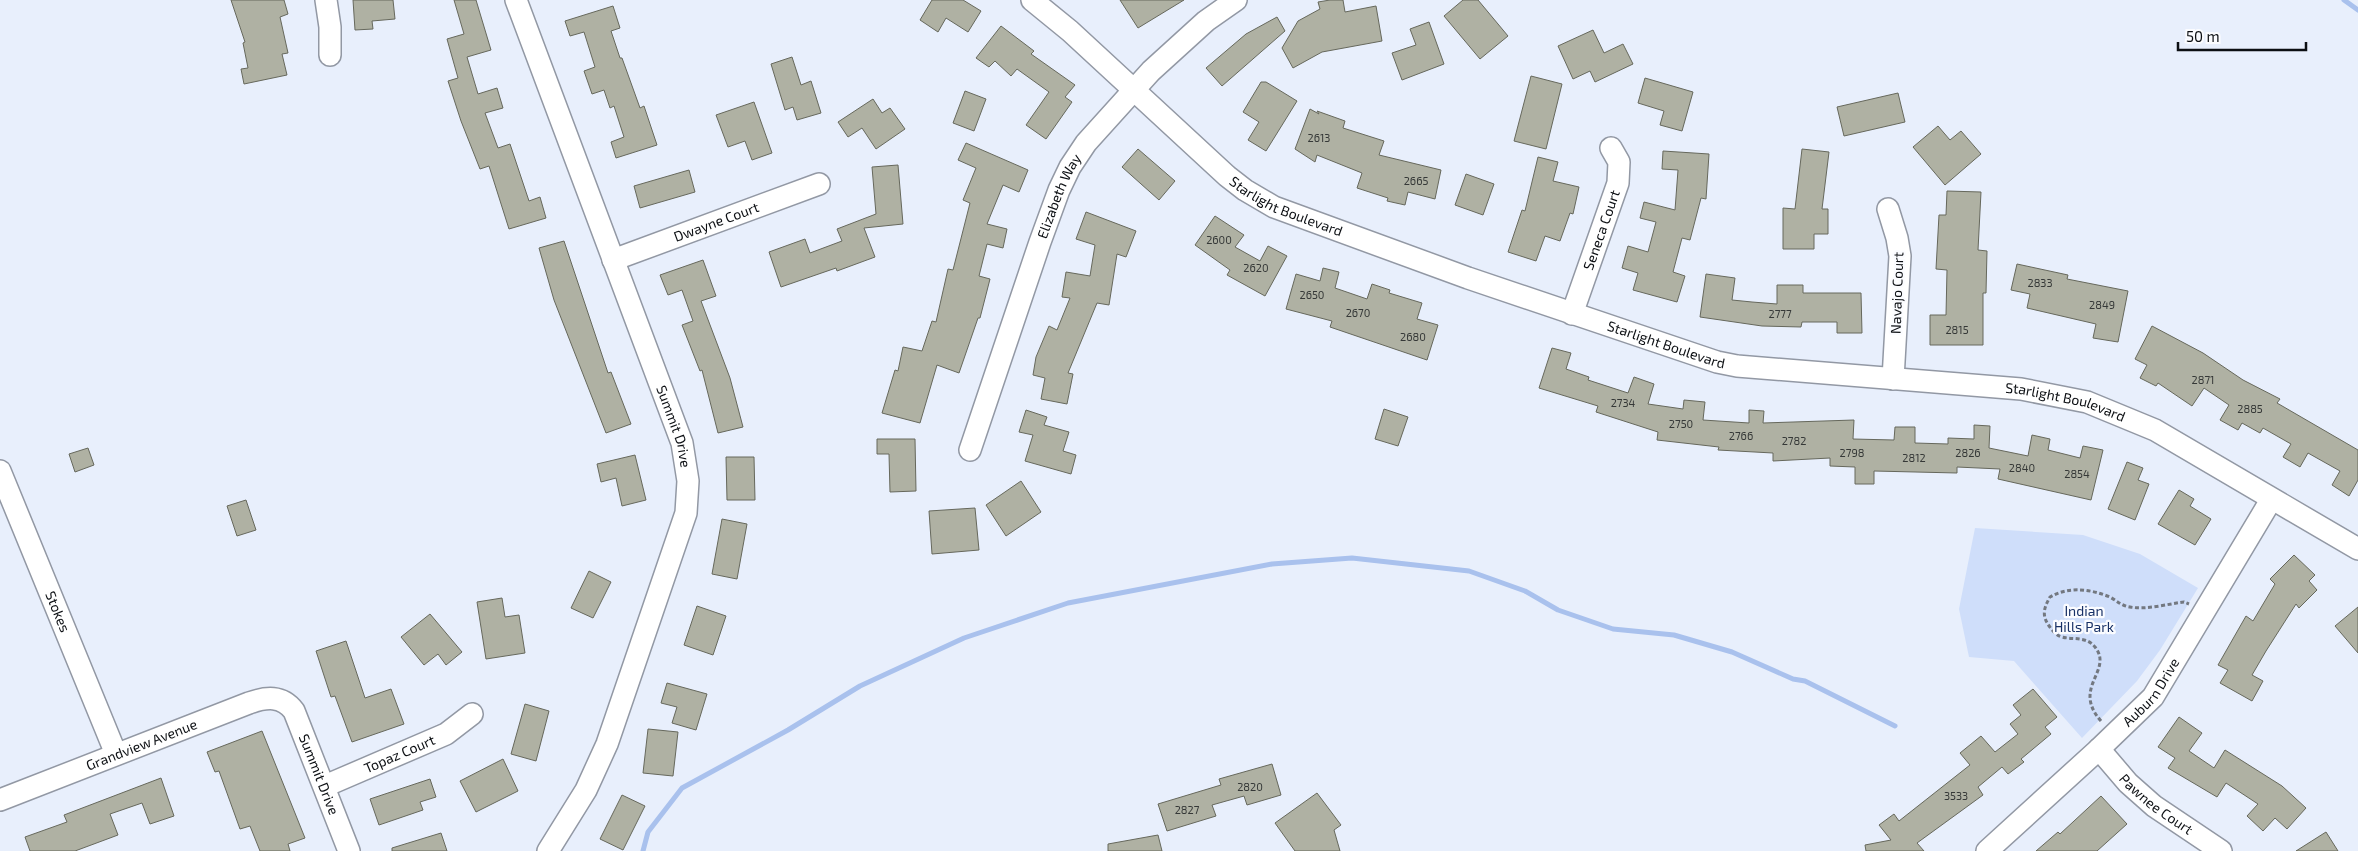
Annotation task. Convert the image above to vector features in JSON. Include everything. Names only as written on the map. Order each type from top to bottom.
[{"type":"street","points":[[326,0],[330,27],[330,55]]},
{"type":"street","name":"Summit Drive","points":[[516,0],[682,443],[688,481],[687,504],[610,737],[586,790],[548,851]]},
{"type":"street","name":"Starlight Boulevard","points":[[1032,0],[1070,31],[1227,176],[1245,190],[1274,207],[1572,314],[1724,363],[2021,389],[2087,402],[2155,430],[2271,500],[2358,549]]},
{"type":"street","name":"Elizabeth Way","points":[[970,450],[1059,190],[1070,167],[1086,143],[1132,90],[1216,13],[1236,0]]},
{"type":"street","name":"Seneca Court","points":[[1572,314],[1618,183],[1619,162],[1611,148]]},
{"type":"street","name":"Dwayne Court","points":[[613,260],[820,184]]},
{"type":"street","name":"Navajo Court","points":[[1888,209],[1897,238],[1900,256],[1893,379]]},
{"type":"street","name":"Stokes","points":[[0,471],[116,754]]},
{"type":"street","name":"Auburn Drive","points":[[1987,851],[2153,697],[2271,500]]},
{"type":"street","name":"Grandview Avenue","points":[[0,800],[263,698],[285,702]]},
{"type":"street","name":"Summit Drive","points":[[285,702],[294,711],[349,851]]},
{"type":"street","name":"Topaz Court","points":[[325,786],[446,734],[472,714]]},
{"type":"street","name":"Pawnee Court","points":[[2099,749],[2128,783],[2154,806],[2222,851]]},
{"type":"path","points":[[2101,721],[2091,706],[2088,695],[2100,667],[2100,657],[2095,647],[2088,641],[2058,636],[2044,621],[2043,613],[2050,597],[2074,589],[2096,592],[2111,598],[2121,605],[2132,608],[2184,602],[2190,604]]},
{"type":"green space","name":"Indian Hills Park","points":[[1975,528],[2083,535],[2140,554],[2198,588],[2160,650],[2137,681],[2082,738],[2014,661],[1969,657],[1959,609]]},
{"type":"building","points":[[231,0],[284,0],[288,14],[280,17],[288,53],[282,54],[287,75],[244,84],[241,69],[248,68],[243,43],[245,42]]},
{"type":"building","points":[[353,0],[393,0],[395,19],[372,21],[373,29],[355,30]]},
{"type":"building","points":[[454,0],[476,0],[491,50],[467,57],[478,94],[497,88],[503,108],[485,113],[498,148],[510,144],[529,201],[540,197],[546,218],[509,229],[489,166],[480,169],[448,81],[458,78],[447,39],[464,34]]},
{"type":"building","points":[[932,0],[963,0],[981,11],[968,32],[946,18],[938,32],[920,20]]},
{"type":"building","points":[[1120,0],[1184,0],[1138,28]]},
{"type":"building","points":[[1343,0],[1345,12],[1376,6],[1382,41],[1322,52],[1293,68],[1282,48],[1298,21],[1320,9],[1318,2]]},
{"type":"building","points":[[1463,0],[1478,0],[1508,36],[1480,59],[1444,16]]},
{"type":"building","points":[[613,6],[620,28],[611,31],[640,108],[644,106],[657,145],[616,158],[611,142],[624,137],[614,106],[610,108],[604,90],[592,94],[584,71],[595,67],[584,32],[570,36],[565,21]]},
{"type":"building","points":[[1277,17],[1285,31],[1222,86],[1206,68],[1246,34]]},
{"type":"building","points":[[1429,22],[1444,64],[1402,80],[1392,53],[1416,45],[1410,29]]},
{"type":"building","points":[[1001,26],[1034,51],[1031,54],[1075,85],[1065,97],[1072,102],[1046,139],[1026,125],[1049,92],[1017,69],[1011,76],[995,61],[989,67],[976,58]]},
{"type":"building","points":[[1593,30],[1604,53],[1623,44],[1633,64],[1595,82],[1590,71],[1573,79],[1558,46]]},
{"type":"building","points":[[792,57],[801,85],[811,81],[821,113],[797,120],[793,107],[785,110],[771,64]]},
{"type":"building","points":[[1531,76],[1562,84],[1546,149],[1514,141]]},
{"type":"building","points":[[1645,78],[1693,92],[1682,131],[1660,125],[1664,111],[1638,103]]},
{"type":"building","points":[[1261,82],[1266,82],[1297,101],[1266,151],[1248,140],[1259,122],[1243,112]]},
{"type":"building","points":[[965,91],[986,99],[974,131],[953,123]]},
{"type":"building","points":[[1898,93],[1905,122],[1844,136],[1837,107]]},
{"type":"building","points":[[873,99],[882,113],[890,108],[905,129],[876,149],[862,128],[848,137],[838,122]]},
{"type":"building","points":[[754,102],[772,153],[752,160],[745,141],[728,147],[716,115]]},
{"type":"building","points":[[1310,109],[1319,114],[1317,111],[1345,121],[1343,128],[1384,141],[1379,155],[1441,170],[1435,199],[1408,192],[1405,205],[1387,201],[1388,198],[1357,188],[1362,173],[1317,155],[1315,162],[1295,149]]},
{"type":"building","points":[[1938,126],[1950,140],[1961,131],[1981,154],[1945,185],[1913,147]]},
{"type":"building","points":[[966,143],[1028,170],[1019,192],[1003,185],[987,224],[1007,229],[1003,248],[987,244],[979,276],[990,279],[980,318],[978,318],[959,373],[937,365],[920,423],[882,413],[895,370],[898,371],[903,347],[922,351],[932,321],[936,322],[948,269],[953,270],[970,203],[963,200],[976,168],[958,160]]},
{"type":"building","points":[[1138,149],[1175,181],[1159,200],[1122,167]]},
{"type":"building","points":[[1802,149],[1829,152],[1822,209],[1828,209],[1828,234],[1814,234],[1814,249],[1783,249],[1783,208],[1795,209]]},
{"type":"building","points":[[1663,151],[1709,154],[1706,199],[1701,198],[1690,240],[1682,238],[1673,272],[1685,276],[1677,302],[1633,290],[1638,273],[1622,268],[1628,246],[1648,252],[1656,222],[1640,218],[1644,202],[1675,210],[1678,170],[1662,169]]},
{"type":"building","points":[[1538,157],[1558,162],[1553,181],[1579,187],[1573,214],[1570,213],[1560,241],[1545,236],[1536,261],[1508,252],[1522,210],[1525,211]]},
{"type":"building","points":[[898,165],[903,224],[864,228],[875,257],[837,271],[836,268],[781,287],[769,252],[805,239],[810,253],[842,241],[837,229],[876,214],[872,167]]},
{"type":"building","points":[[689,170],[695,192],[640,208],[634,186]]},
{"type":"building","points":[[1466,174],[1494,184],[1483,215],[1455,205]]},
{"type":"building","points":[[1947,191],[1981,192],[1978,250],[1987,251],[1986,293],[1983,293],[1983,345],[1930,345],[1930,315],[1946,315],[1947,270],[1936,269],[1939,215],[1946,215]]},
{"type":"building","points":[[1086,212],[1136,231],[1126,257],[1117,254],[1109,305],[1097,303],[1068,373],[1073,374],[1067,404],[1041,399],[1045,378],[1033,375],[1036,357],[1049,326],[1057,330],[1070,298],[1062,297],[1066,272],[1090,276],[1095,245],[1076,239]]},
{"type":"building","points":[[1215,216],[1244,235],[1235,247],[1260,261],[1268,246],[1287,256],[1265,296],[1227,275],[1230,270],[1195,245]]},
{"type":"building","points":[[564,241],[608,373],[611,372],[631,424],[606,433],[554,300],[539,248]]},
{"type":"building","points":[[703,260],[716,296],[701,301],[730,378],[743,427],[718,433],[702,370],[700,371],[682,325],[693,321],[682,290],[668,295],[660,275]]},
{"type":"building","points":[[2017,264],[2068,275],[2067,279],[2128,291],[2118,342],[2093,338],[2096,324],[2027,308],[2030,294],[2011,290]]},
{"type":"building","points":[[1323,268],[1339,272],[1335,288],[1367,299],[1372,284],[1390,290],[1389,293],[1422,303],[1417,319],[1438,325],[1427,360],[1330,327],[1332,321],[1286,309],[1296,274],[1320,281]]},
{"type":"building","points":[[1706,274],[1735,278],[1732,300],[1777,304],[1777,285],[1803,285],[1803,293],[1861,293],[1862,333],[1837,333],[1837,322],[1802,322],[1801,327],[1762,326],[1700,317]]},
{"type":"building","points":[[2152,326],[2203,353],[2243,380],[2280,399],[2277,403],[2358,450],[2358,480],[2349,496],[2332,485],[2340,471],[2308,453],[2300,467],[2283,457],[2291,444],[2263,428],[2260,433],[2242,423],[2238,430],[2220,420],[2229,405],[2204,388],[2192,406],[2158,383],[2156,386],[2140,378],[2147,365],[2135,359]]},
{"type":"building","points":[[1552,348],[1571,353],[1566,369],[1589,377],[1588,380],[1628,393],[1634,377],[1654,384],[1648,404],[1683,409],[1684,400],[1705,402],[1703,420],[1749,423],[1749,410],[1764,411],[1763,423],[1854,420],[1853,439],[1894,440],[1895,427],[1915,427],[1915,443],[1948,444],[1948,438],[1974,439],[1974,425],[1990,426],[1989,448],[2028,456],[2032,435],[2050,439],[2048,450],[2080,458],[2083,446],[2103,450],[2091,500],[1998,479],[2000,469],[1957,467],[1957,473],[1874,471],[1874,484],[1855,484],[1855,467],[1830,466],[1830,458],[1773,461],[1773,453],[1718,450],[1719,447],[1657,440],[1658,432],[1596,412],[1598,406],[1539,388]]},
{"type":"building","points":[[1384,409],[1408,417],[1398,446],[1375,439]]},
{"type":"building","points":[[1026,410],[1047,417],[1044,425],[1069,432],[1063,451],[1076,455],[1071,474],[1025,461],[1033,435],[1019,432]]},
{"type":"building","points":[[877,439],[915,439],[916,491],[890,492],[889,454],[877,454]]},
{"type":"building","points":[[88,448],[94,465],[75,472],[69,454]]},
{"type":"building","points":[[635,455],[646,500],[622,506],[616,478],[601,482],[597,464]]},
{"type":"building","points":[[726,457],[754,457],[755,500],[727,500]]},
{"type":"building","points":[[2127,462],[2143,468],[2138,480],[2149,484],[2135,520],[2108,509]]},
{"type":"building","points":[[1021,481],[1041,512],[1006,536],[986,505]]},
{"type":"building","points":[[2179,490],[2194,499],[2190,506],[2211,519],[2195,545],[2158,524]]},
{"type":"building","points":[[246,500],[256,530],[237,536],[227,506]]},
{"type":"building","points":[[975,508],[979,550],[932,554],[929,511]]},
{"type":"building","points":[[722,519],[747,524],[737,579],[712,574]]},
{"type":"building","points":[[2294,555],[2315,575],[2309,581],[2317,590],[2299,608],[2296,604],[2266,651],[2252,675],[2263,681],[2252,701],[2220,683],[2228,670],[2218,665],[2246,616],[2253,621],[2275,584],[2270,579]]},
{"type":"building","points":[[589,571],[611,582],[593,618],[571,608]]},
{"type":"building","points":[[502,598],[505,617],[519,615],[525,653],[486,659],[477,602]]},
{"type":"building","points":[[697,606],[726,616],[713,655],[684,645]]},
{"type":"building","points":[[2358,607],[2358,653],[2335,626]]},
{"type":"building","points":[[430,614],[462,652],[446,665],[438,654],[424,665],[401,637]]},
{"type":"building","points":[[346,641],[365,698],[391,689],[404,724],[352,742],[335,696],[331,697],[316,651]]},
{"type":"building","points":[[667,683],[707,694],[696,730],[672,723],[677,707],[661,703]]},
{"type":"building","points":[[2033,689],[2057,717],[2045,727],[2051,734],[2021,759],[2024,762],[2008,774],[2002,767],[1978,787],[1983,795],[1917,843],[1924,851],[1866,851],[1865,845],[1891,840],[1879,825],[1894,814],[1899,821],[1970,765],[1960,753],[1981,736],[1995,752],[2018,734],[2010,724],[2021,715],[2013,705]]},
{"type":"building","points":[[525,704],[549,711],[536,761],[511,754]]},
{"type":"building","points":[[2179,717],[2202,733],[2189,751],[2214,768],[2225,750],[2282,786],[2306,808],[2287,829],[2275,818],[2263,831],[2247,816],[2258,804],[2226,783],[2217,797],[2168,768],[2175,758],[2158,747]]},
{"type":"building","points":[[648,729],[678,732],[673,776],[643,773]]},
{"type":"building","points":[[262,731],[305,838],[288,844],[290,851],[260,851],[250,826],[240,829],[219,771],[215,772],[207,752]]},
{"type":"building","points":[[503,759],[518,791],[476,812],[460,781]]},
{"type":"building","points":[[1272,764],[1281,795],[1247,805],[1244,796],[1212,805],[1216,816],[1167,831],[1158,804],[1221,785],[1219,779]]},
{"type":"building","points":[[161,778],[174,816],[150,824],[142,803],[110,814],[118,835],[75,851],[30,851],[25,837],[67,822],[64,815]]},
{"type":"building","points":[[430,779],[436,797],[420,802],[423,810],[379,825],[370,799]]},
{"type":"building","points":[[1317,793],[1341,825],[1334,830],[1340,851],[1295,851],[1275,823]]},
{"type":"building","points":[[622,795],[645,806],[623,850],[600,839]]},
{"type":"building","points":[[2101,796],[2127,824],[2097,851],[2036,851],[2058,832],[2060,834]]},
{"type":"building","points":[[2326,832],[2338,851],[2296,851]]},
{"type":"building","points":[[441,833],[447,851],[392,851],[392,848]]},
{"type":"building","points":[[1158,835],[1162,851],[1108,851],[1108,844]]},
{"type":"waterway","points":[[2344,0],[2358,10]]},
{"type":"waterway","points":[[643,851],[648,832],[682,788],[788,730],[860,686],[964,638],[1068,603],[1272,564],[1352,558],[1469,571],[1525,591],[1558,610],[1613,629],[1674,635],[1732,652],[1793,679],[1805,681],[1895,726]]}]
